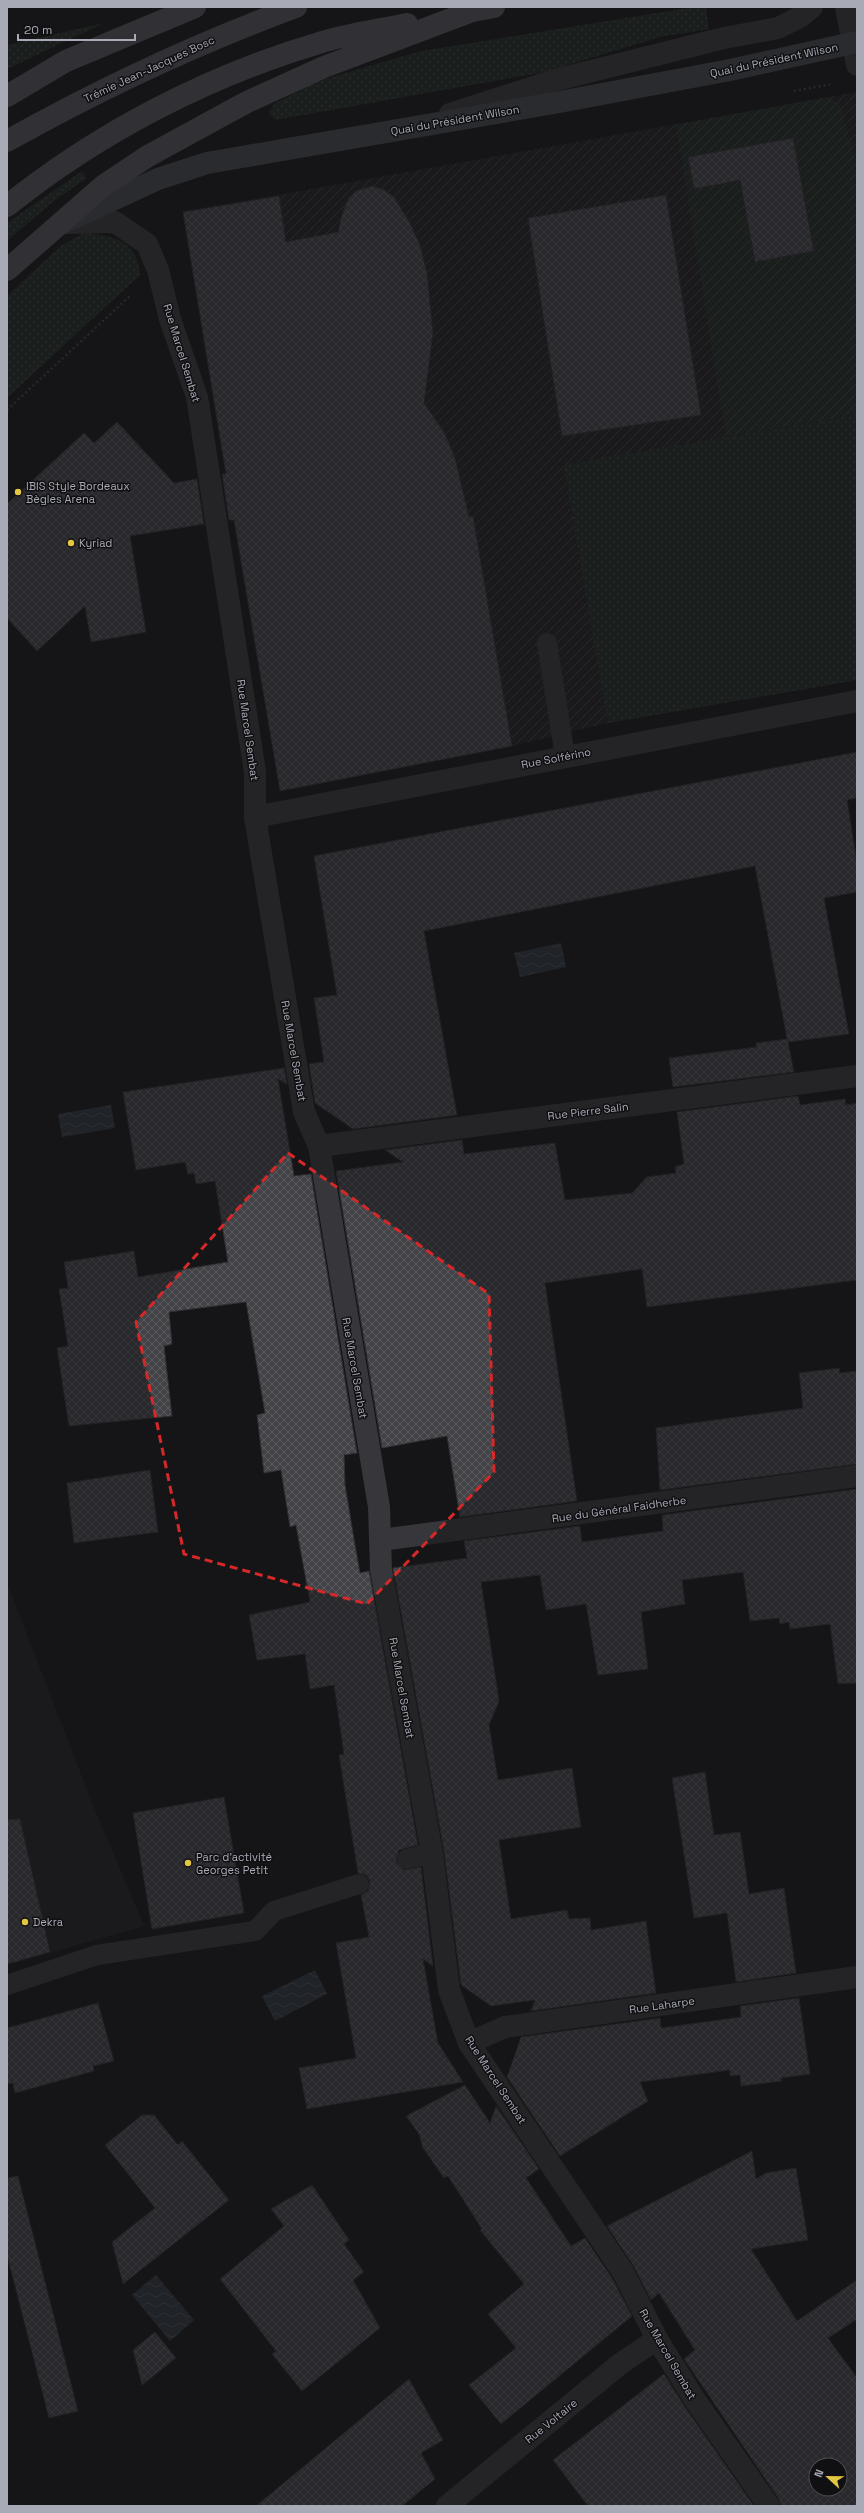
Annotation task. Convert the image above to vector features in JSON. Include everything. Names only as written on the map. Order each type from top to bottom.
[{"type":"main road","points":[[7,96],[66,61],[195,7]]},
{"type":"main road","name":"Trémie Jean-Jacques Bosc","points":[[7,141],[85,98],[170,58],[296,7]]},
{"type":"main road","points":[[7,206],[32,186],[116,132],[194,90],[261,61],[320,42],[485,9]]},
{"type":"main road","points":[[7,270],[103,186],[148,156],[247,102],[324,67],[485,9]]},
{"type":"street","points":[[413,126],[552,81],[724,38],[778,28],[800,17],[812,7]]},
{"type":"street","points":[[846,7],[855,42],[857,65]]},
{"type":"street","name":"Quai du Président Wilson","points":[[62,223],[158,179],[207,163],[413,126],[554,103],[730,70],[855,42]]},
{"type":"street","name":"Rue Marcel Sembat","points":[[62,223],[115,222],[147,244],[158,270],[170,319],[197,397],[256,772],[255,817],[304,1112],[319,1146],[379,1507],[381,1570],[432,1853],[449,1990],[469,2043],[623,2272],[657,2339],[693,2397],[769,2506]]},
{"type":"street","name":"Rue Solférino","points":[[255,817],[565,756],[857,701]]},
{"type":"street","name":"Rue Pierre Salin","points":[[319,1146],[857,1076]]},
{"type":"street","name":"Rue du Général Faidherbe","points":[[381,1540],[857,1476]]},
{"type":"street","name":"Rue Laharpe","points":[[469,2043],[505,2027],[857,1977]]},
{"type":"street","name":"Rue Voltaire","points":[[447,2506],[620,2364],[657,2339]]},
{"type":"lane","points":[[547,643],[565,756]]},
{"type":"lane","points":[[407,1859],[432,1853]]},
{"type":"lane","points":[[7,1985],[98,1955],[254,1931],[274,1911],[359,1884]]},
{"type":"path","points":[[790,92],[835,83]]},
{"type":"path","points":[[7,410],[158,270]]},
{"type":"highlighted area","points":[[288,1153],[489,1294],[494,1472],[367,1604],[184,1554],[136,1322]]},
{"type":"shaded area","points":[[694,7],[706,7],[709,29],[660,37],[545,72],[275,120],[269,113],[274,104],[315,82],[421,51]]},
{"type":"shaded area","points":[[104,23],[7,69],[7,45]]},
{"type":"shaded area","points":[[857,92],[857,680],[608,723],[512,746],[374,772],[222,449],[183,212]]},
{"type":"shaded area","points":[[828,97],[840,104],[857,164],[857,415],[726,436],[676,125]]},
{"type":"shaded area","points":[[82,171],[87,178],[55,200],[7,241],[7,223]]},
{"type":"shaded area","points":[[84,233],[114,238],[122,242],[134,255],[138,264],[140,275],[7,398],[7,296],[62,245]]},
{"type":"shaded area","points":[[857,415],[857,680],[608,723],[564,465]]},
{"type":"shaded area","points":[[7,1583],[92,1803],[144,1926],[7,1965]]},
{"type":"water","points":[[561,943],[566,967],[520,977],[514,953]]},
{"type":"water","points":[[111,1105],[115,1128],[62,1137],[58,1114]]},
{"type":"water","points":[[315,1970],[327,1994],[275,2021],[262,1996]]},
{"type":"water","points":[[156,2275],[194,2320],[170,2341],[132,2295]]},
{"type":"building","points":[[793,138],[814,251],[755,262],[740,180],[694,189],[688,157]]},
{"type":"building","points":[[372,186],[384,190],[394,197],[410,223],[420,245],[427,273],[433,333],[424,403],[444,432],[455,458],[469,517],[473,516],[512,746],[280,791],[234,520],[229,520],[222,474],[226,474],[183,212],[279,196],[286,242],[338,232],[348,199],[356,191]]},
{"type":"building","points":[[666,195],[701,415],[562,436],[528,218]]},
{"type":"building","name":"Kyriad","points":[[117,422],[174,483],[197,479],[204,524],[130,536],[146,632],[91,642],[85,606],[37,651],[7,618],[7,504],[84,433],[94,443]]},
{"type":"building","points":[[857,752],[857,798],[847,800],[857,864],[857,892],[824,898],[849,1034],[788,1042],[794,1072],[673,1087],[669,1058],[757,1047],[756,1043],[787,1039],[755,866],[424,931],[457,1115],[353,1129],[315,1103],[309,1064],[324,1062],[314,998],[337,995],[314,856]]},
{"type":"building","points":[[284,1068],[287,1084],[278,1079],[294,1176],[311,1174],[357,1453],[344,1455],[345,1485],[355,1545],[360,1573],[369,1571],[418,1845],[399,1850],[396,1861],[404,1870],[421,1867],[433,1966],[423,1959],[438,2043],[463,2082],[307,2109],[299,2068],[356,2058],[336,1943],[369,1937],[361,1895],[368,1891],[370,1881],[366,1875],[358,1873],[339,1755],[344,1754],[334,1685],[310,1689],[305,1654],[257,1660],[249,1615],[310,1602],[296,1525],[290,1527],[281,1470],[264,1473],[257,1415],[265,1413],[246,1302],[169,1312],[172,1344],[164,1346],[172,1416],[69,1426],[57,1348],[68,1346],[59,1289],[68,1288],[64,1262],[134,1251],[138,1277],[228,1262],[215,1181],[196,1184],[194,1173],[188,1174],[185,1162],[136,1170],[123,1092]]},
{"type":"building","points":[[798,1096],[800,1105],[845,1099],[846,1105],[857,1103],[857,1280],[647,1307],[642,1269],[545,1283],[577,1501],[460,1517],[447,1436],[382,1448],[336,1171],[403,1162],[385,1150],[462,1140],[464,1154],[555,1143],[565,1200],[632,1193],[647,1177],[676,1173],[675,1167],[684,1164],[677,1112]]},
{"type":"building","points":[[839,1368],[840,1373],[857,1371],[857,1464],[660,1490],[656,1428],[803,1408],[799,1373]]},
{"type":"building","points":[[150,1470],[158,1532],[74,1543],[67,1483]]},
{"type":"building","points":[[857,1489],[857,1683],[838,1684],[830,1624],[790,1629],[789,1622],[780,1624],[779,1618],[750,1621],[743,1572],[682,1580],[685,1604],[641,1612],[648,1669],[598,1675],[586,1604],[546,1610],[540,1575],[481,1582],[499,1701],[489,1725],[498,1780],[572,1768],[581,1827],[499,1840],[511,1919],[567,1910],[569,1919],[590,1918],[591,1930],[646,1921],[656,1993],[531,2011],[535,2000],[491,2006],[461,1985],[444,1851],[393,1568],[467,1558],[464,1541],[580,1526],[582,1542],[663,1531],[662,1515]]},
{"type":"building","points":[[705,1772],[714,1835],[740,1832],[749,1894],[784,1888],[796,1973],[736,1982],[727,1913],[694,1918],[672,1778]]},
{"type":"building","name":"Parc d'activité Georges Petit","points":[[224,1797],[244,1913],[152,1929],[133,1813]]},
{"type":"building","name":"Dekra","points":[[20,1819],[50,1952],[7,1964],[7,1820]]},
{"type":"building","points":[[799,1998],[810,2074],[781,2078],[782,2081],[741,2086],[740,2075],[730,2076],[730,2070],[640,2082],[648,2101],[560,2156],[507,2077],[521,2037],[660,2018],[661,2028],[741,2017],[740,2006]]},
{"type":"building","points":[[98,2003],[114,2061],[93,2066],[94,2071],[15,2093],[13,2083],[7,2084],[7,2028]]},
{"type":"building","points":[[465,2085],[490,2123],[496,2106],[539,2169],[526,2178],[571,2246],[585,2238],[612,2278],[632,2316],[501,2424],[469,2385],[516,2348],[488,2314],[524,2284],[480,2230],[482,2229],[448,2176],[444,2178],[423,2148],[419,2134],[406,2116]]},
{"type":"building","points":[[142,2115],[154,2115],[178,2145],[182,2141],[229,2200],[123,2284],[112,2242],[155,2208],[105,2145]]},
{"type":"building","points":[[752,2151],[756,2179],[766,2173],[796,2168],[808,2240],[751,2249],[797,2321],[857,2280],[857,2319],[828,2338],[857,2378],[857,2506],[781,2506],[779,2499],[684,2359],[695,2350],[659,2293],[651,2300],[633,2265],[607,2226]]},
{"type":"building","points":[[18,2176],[78,2411],[49,2418],[7,2255],[7,2178]]},
{"type":"building","points":[[312,2185],[349,2240],[344,2244],[364,2272],[353,2280],[380,2328],[302,2391],[272,2354],[276,2351],[220,2279],[284,2226],[271,2209]]},
{"type":"building","points":[[155,2332],[176,2358],[142,2385],[133,2350]]},
{"type":"building","points":[[664,2374],[683,2404],[754,2506],[588,2506],[553,2460]]},
{"type":"building","points":[[409,2379],[443,2440],[421,2453],[435,2479],[402,2506],[256,2506]]},
{"type":"place","name":"IBIS Style Bordeaux Bègles Arena","points":[[18,492]]},
{"type":"place","name":"Kyriad","points":[[71,543]]},
{"type":"place","name":"Parc d'activité Georges Petit","points":[[188,1863]]},
{"type":"place","name":"Dekra","points":[[25,1922]]}]
